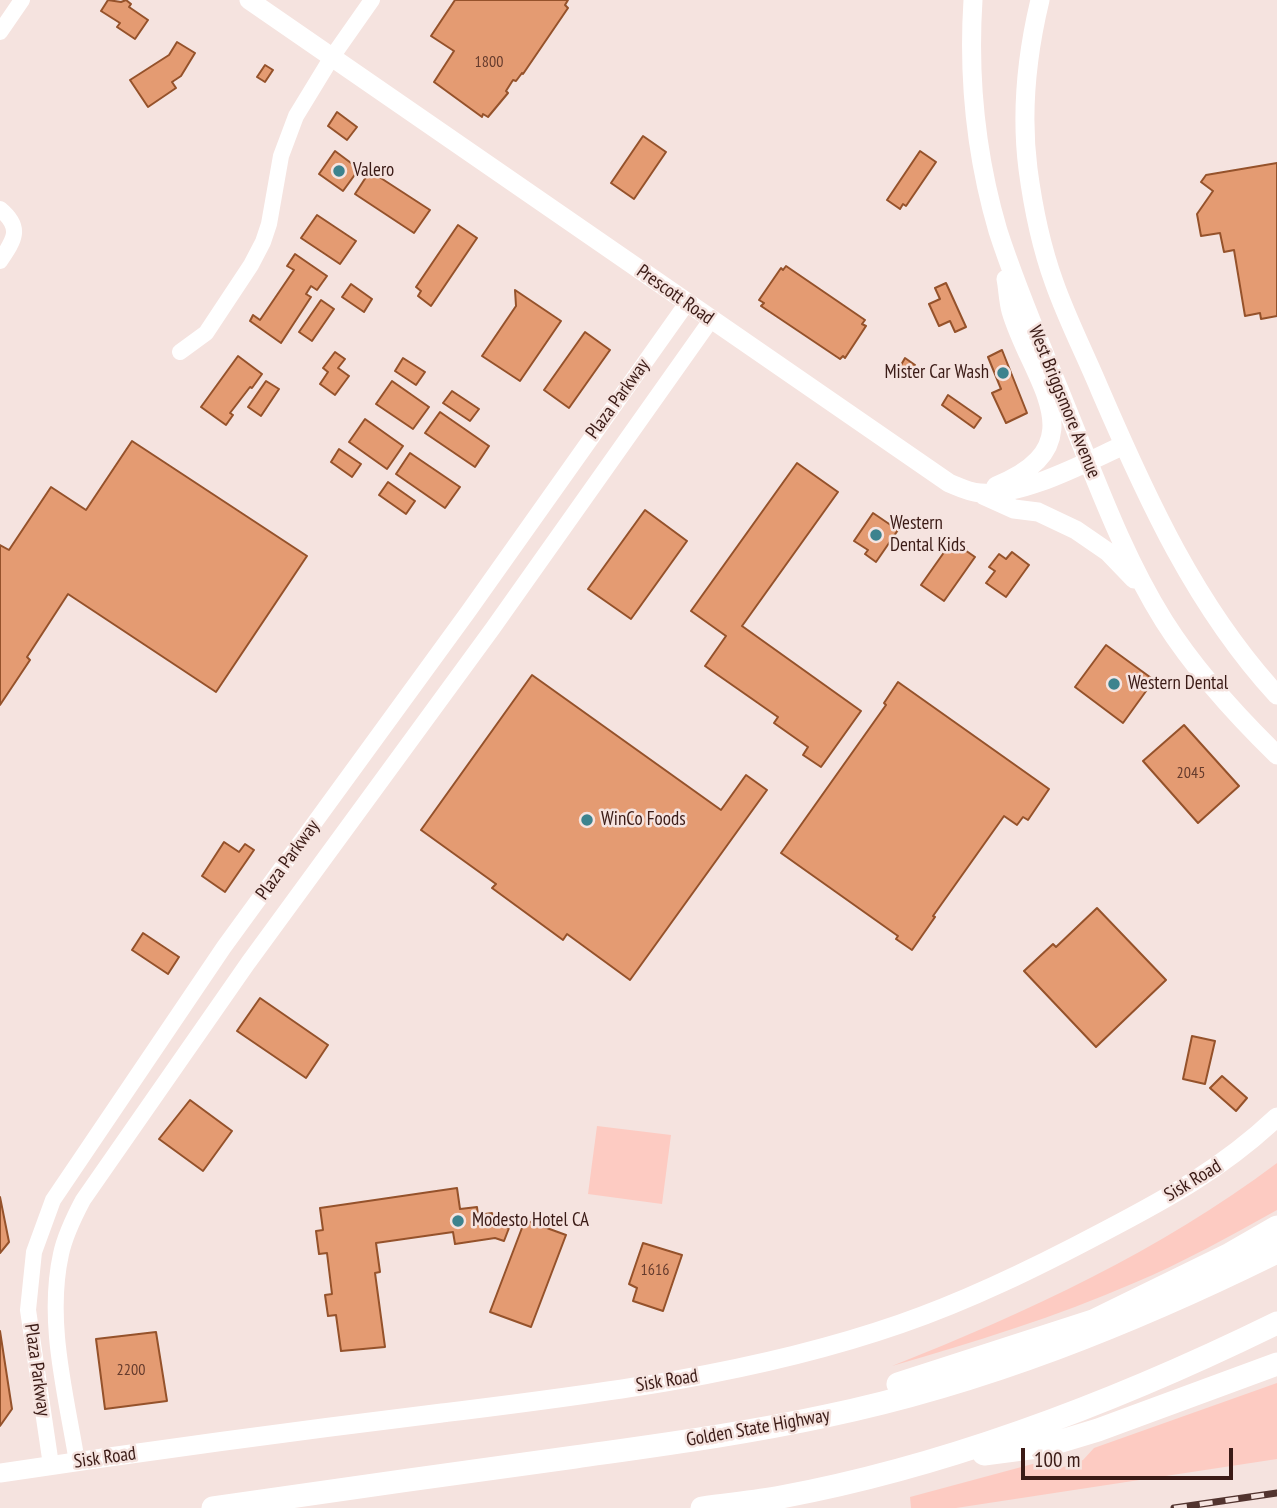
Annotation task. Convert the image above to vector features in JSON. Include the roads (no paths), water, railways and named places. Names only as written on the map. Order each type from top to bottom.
[{"type":"highway","points":[[731,1435],[1093,1321],[1230,1254],[1277,1227]]},
{"type":"highway","name":"Golden State Highway","points":[[214,1508],[731,1435],[827,1416],[990,1373],[1060,1349],[1186,1297],[1277,1252]]},
{"type":"highway","points":[[702,1508],[780,1497],[919,1464],[1038,1426],[1209,1356],[1277,1323]]},
{"type":"highway","points":[[919,1464],[1045,1446],[1098,1430],[1277,1364]]},
{"type":"main road","name":"Prescott Road","points":[[249,0],[949,483],[979,493],[1020,489],[1124,446]]},
{"type":"main road","name":"West Briggsmore Avenue","points":[[973,0],[971,63],[982,162],[999,232],[1023,300],[1088,461],[1154,604],[1199,670],[1277,755]]},
{"type":"main road","name":"West Briggsmore Avenue","points":[[1040,0],[1030,55],[1027,97],[1028,166],[1040,236],[1054,283],[1124,446],[1172,547],[1226,634],[1277,695]]},
{"type":"main road","points":[[979,493],[1013,479],[1032,464],[1046,448],[1053,428],[1047,398],[1011,310],[999,232]]},
{"type":"main road","points":[[979,493],[1014,509],[1038,512],[1076,530],[1108,552],[1154,604]]},
{"type":"main road","name":"Sisk Road","points":[[0,1473],[675,1380],[712,1374],[845,1341],[897,1326],[950,1306],[1067,1251],[1216,1169],[1277,1117]]},
{"type":"street","points":[[0,32],[22,0]]},
{"type":"street","points":[[180,352],[206,333],[215,322],[263,242],[286,139],[296,116],[332,57],[372,0]]},
{"type":"street","points":[[0,209],[10,217],[14,227],[12,243],[0,261]]},
{"type":"street","name":"Plaza Parkway","points":[[51,1465],[28,1310],[34,1252],[53,1200],[224,947],[461,622],[687,303]]},
{"type":"street","name":"Plaza Parkway","points":[[77,1462],[57,1339],[56,1282],[69,1226],[83,1200],[248,963],[493,628],[711,320]]},
{"type":"railway","points":[[1174,1508],[1277,1493]]},
{"type":"place","name":"Valero","points":[[339,171]]},
{"type":"place","name":"Mister Car Wash","points":[[1003,373]]},
{"type":"place","name":"Western Dental Kids","points":[[876,535]]},
{"type":"place","name":"Western Dental","points":[[1114,684]]},
{"type":"place","name":"WinCo Foods","points":[[587,820]]},
{"type":"place","name":"Modesto Hotel CA","points":[[458,1221]]}]
